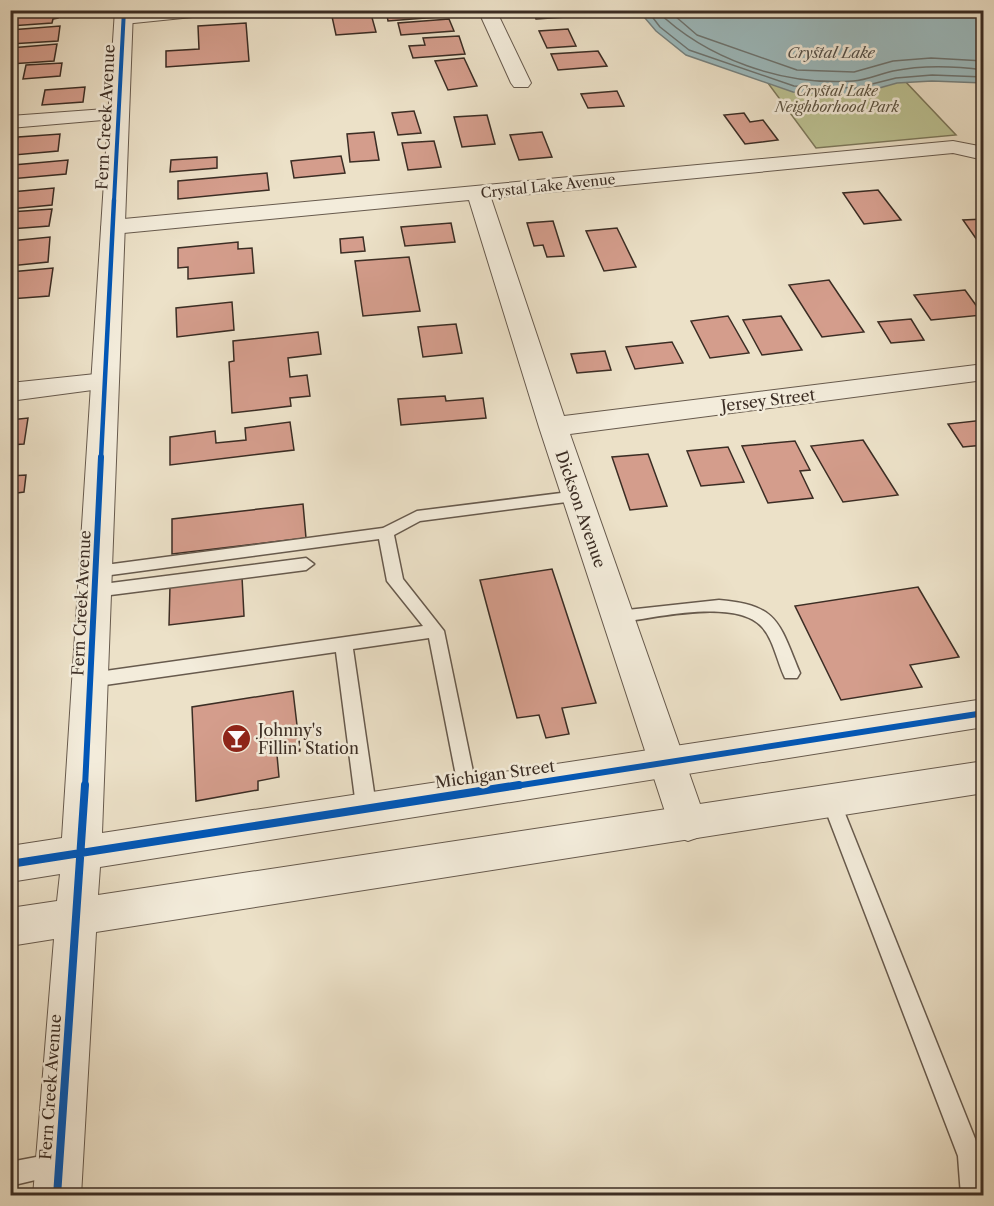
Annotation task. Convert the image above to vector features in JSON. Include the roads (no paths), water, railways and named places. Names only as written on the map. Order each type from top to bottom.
[{"type":"street","points":[[124,14],[212,10]]},
{"type":"street","points":[[487,10],[521,83]]},
{"type":"street","name":"Fern Creek Avenue","points":[[58,1180],[91,680],[124,14]]},
{"type":"street","points":[[10,122],[119,114]]},
{"type":"street","name":"Crystal Lake Avenue","points":[[113,228],[953,147],[984,153]]},
{"type":"street","name":"Dickson Avenue","points":[[478,193],[553,428],[688,824]]},
{"type":"street","name":"Jersey Street","points":[[553,428],[984,372]]},
{"type":"street","points":[[10,392],[105,381]]},
{"type":"street","name":"Michigan Street","points":[[10,864],[366,806],[984,713]]},
{"type":"street","points":[[10,927],[984,777]]},
{"type":"lane","points":[[95,581],[386,533],[417,516],[577,496]]},
{"type":"lane","points":[[386,533],[395,580],[436,631],[468,791]]},
{"type":"lane","points":[[95,581],[306,564]]},
{"type":"lane","points":[[618,617],[715,606],[747,609],[759,614],[768,622],[791,673]]},
{"type":"lane","points":[[91,680],[436,631]]},
{"type":"lane","points":[[344,644],[366,806]]},
{"type":"lane","points":[[831,801],[970,1156],[972,1196]]},
{"type":"lane","points":[[10,1174],[58,1180]]},
{"type":"water","name":"Crystal Lake","points":[[639,11],[983,11],[983,83],[932,81],[897,83],[858,94],[793,92],[686,55],[656,31]]},
{"type":"place","name":"Johnny's Fillin' Station","points":[[237,739]]},
{"type":"park label","name":"Crystal Lake Neighborhood Park","points":[[837,100]]}]
